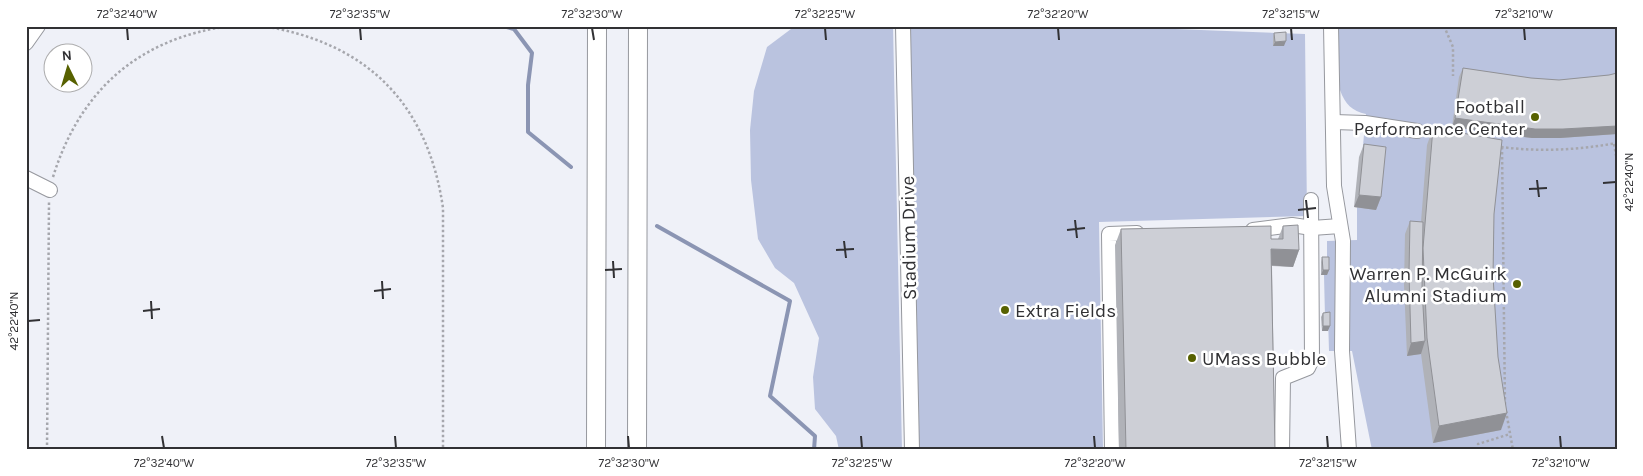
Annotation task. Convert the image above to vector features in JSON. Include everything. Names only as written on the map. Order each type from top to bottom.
[{"type":"main road","points":[[596,450],[597,26]]},
{"type":"main road","points":[[637,450],[638,26]]},
{"type":"street","points":[[26,43],[38,26]]},
{"type":"street","name":"Stadium Drive","points":[[903,26],[912,450]]},
{"type":"street","points":[[1331,26],[1334,186],[1343,241],[1342,351],[1349,450]]},
{"type":"street","points":[[1334,122],[1365,123],[1417,132]]},
{"type":"street","points":[[26,178],[50,190]]},
{"type":"street","points":[[1282,450],[1283,378],[1308,368],[1312,359],[1311,200]]},
{"type":"street","points":[[1236,230],[1292,225],[1312,228],[1340,226]]},
{"type":"street","points":[[1112,450],[1109,234],[1148,233]]},
{"type":"path","points":[[47,450],[47,216],[50,190],[61,149],[89,101],[108,80],[130,62],[154,48],[179,37],[206,29],[230,26]]},
{"type":"path","points":[[262,26],[290,30],[316,39],[342,50],[365,66],[386,84],[404,105],[420,129],[431,154],[439,181],[443,208],[443,450]]},
{"type":"path","points":[[1444,26],[1453,47],[1453,76]]},
{"type":"path","points":[[1493,146],[1541,151],[1585,149],[1616,143],[1617,161]]},
{"type":"path","points":[[1502,147],[1505,406],[1513,450]]},
{"type":"path","points":[[1479,450],[1478,444],[1510,434]]},
{"type":"shaded area","points":[[795,26],[893,26],[902,450],[839,450],[836,436],[815,409],[813,377],[819,338],[794,283],[775,268],[758,239],[751,180],[750,130],[754,91],[767,47]]},
{"type":"shaded area","name":"Extra Fields","points":[[903,26],[1168,26],[1175,29],[1305,34],[1307,216],[1099,222],[1103,450],[912,450]]},
{"type":"shaded area","points":[[1338,26],[1617,26],[1617,450],[1372,450],[1352,351],[1329,351],[1328,317],[1325,317],[1324,275],[1327,275],[1327,241],[1357,240],[1357,208],[1366,114],[1350,106],[1340,90]]},
{"type":"building","points":[[1286,32],[1286,41],[1275,42],[1274,33]]},
{"type":"building","name":"Football Performance Center","points":[[1463,68],[1559,80],[1617,73],[1617,126],[1535,129],[1455,118]]},
{"type":"building","points":[[1433,128],[1502,140],[1494,214],[1493,276],[1498,357],[1507,413],[1439,426],[1427,338],[1423,248]]},
{"type":"building","points":[[1364,144],[1386,147],[1381,197],[1359,195]]},
{"type":"building","points":[[1410,221],[1423,222],[1422,289],[1425,341],[1411,343],[1409,273]]},
{"type":"building","name":"UMass Bubble","points":[[1298,225],[1299,250],[1271,249],[1275,450],[1126,450],[1121,229],[1271,226],[1271,239],[1283,239],[1283,226]]},
{"type":"building","points":[[1322,257],[1329,257],[1329,270],[1323,270]]},
{"type":"building","points":[[1330,312],[1330,326],[1323,326],[1323,313]]},
{"type":"waterway","points":[[503,26],[514,29],[532,53],[528,85],[528,132],[571,167]]},
{"type":"waterway","points":[[657,226],[790,301],[770,396],[815,436],[814,450]]},
{"type":"place","name":"Football Performance Center","points":[[1535,117]]},
{"type":"place","name":"Warren P. McGuirk Alumni Stadium","points":[[1517,284]]},
{"type":"place","name":"Extra Fields","points":[[1005,310]]},
{"type":"place","name":"UMass Bubble","points":[[1192,358]]}]
